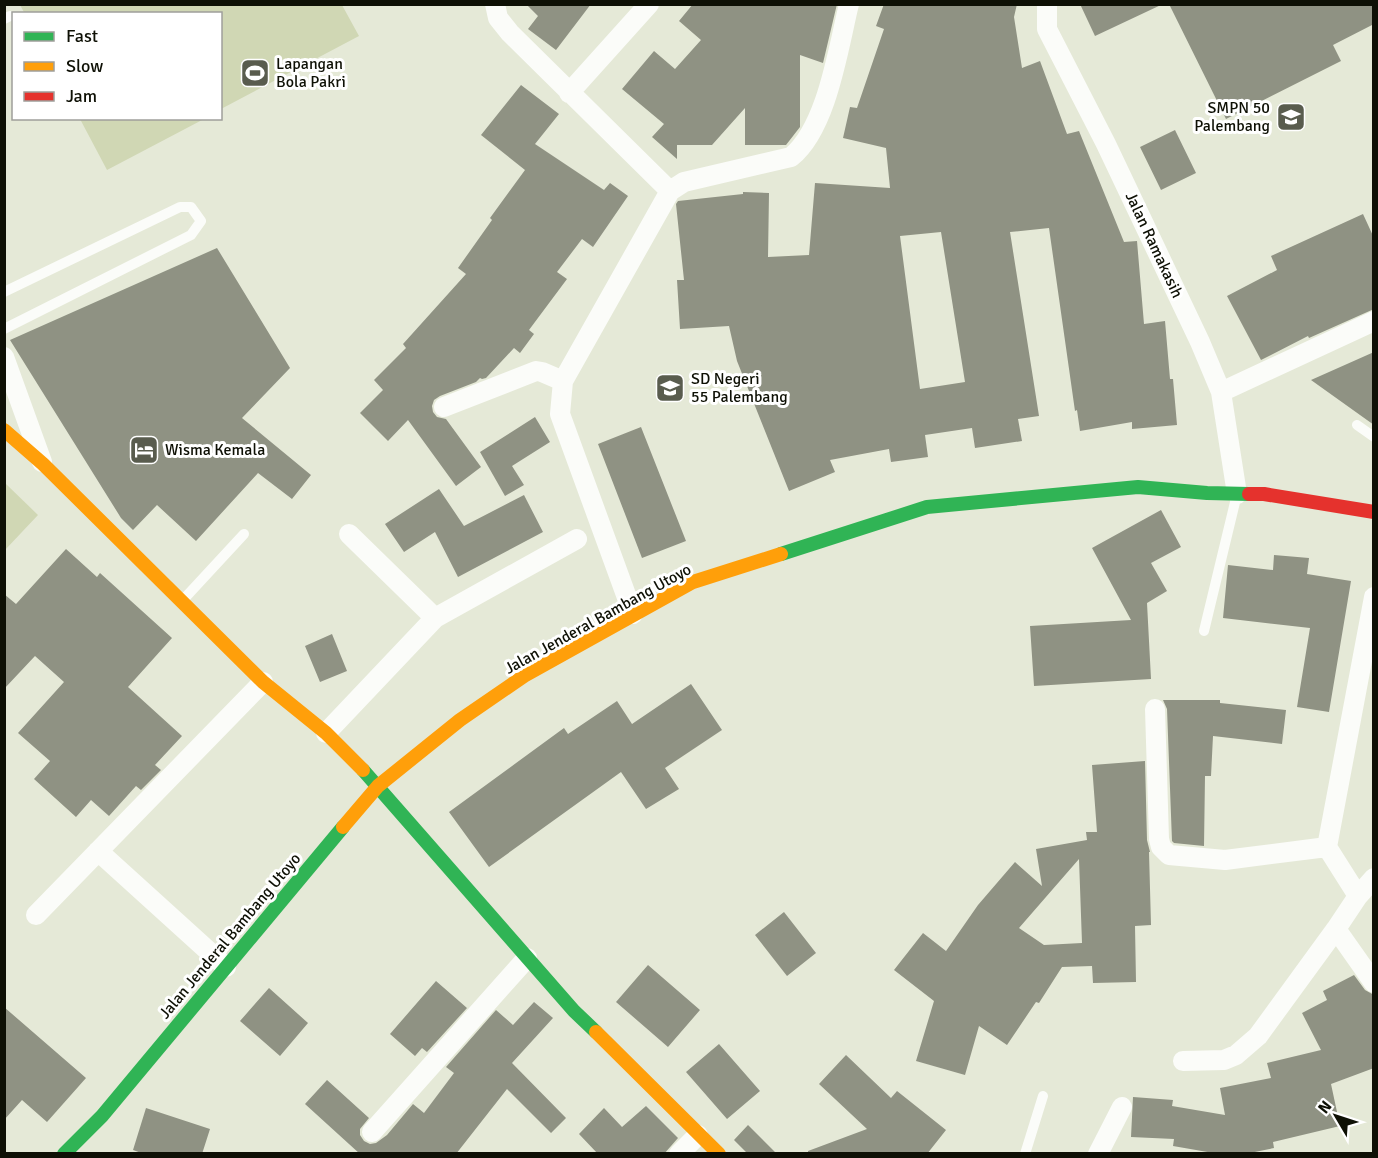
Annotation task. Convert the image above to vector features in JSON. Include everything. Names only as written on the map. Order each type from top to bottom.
[{"type":"street","points":[[495,4],[498,18],[510,33],[670,191]]},
{"type":"street","points":[[569,93],[649,4]]},
{"type":"street","points":[[633,614],[560,414],[563,381],[670,191],[684,182],[791,157],[801,149],[825,101],[849,4]]},
{"type":"street","name":"Jalan Ramakasih","points":[[1047,4],[1047,29],[1106,144],[1200,342],[1221,392],[1237,494]]},
{"type":"street","points":[[1221,392],[1374,321]]},
{"type":"street","points":[[4,357],[43,464]]},
{"type":"street","points":[[444,407],[536,371],[563,381]]},
{"type":"street","points":[[4,429],[43,464],[263,682],[326,733],[378,786],[574,1011],[719,1154]]},
{"type":"street","name":"Jalan Jenderal Bambang Utoyo","points":[[64,1154],[102,1116],[378,786],[460,720],[524,676],[693,582],[927,507],[1138,487],[1207,494],[1263,494],[1374,512]]},
{"type":"street","points":[[350,534],[435,618]]},
{"type":"street","points":[[326,733],[435,618],[577,539]]},
{"type":"street","points":[[1358,896],[1327,847],[1374,597]]},
{"type":"street","points":[[36,915],[263,682]]},
{"type":"street","points":[[1155,709],[1160,839],[1161,847],[1168,855],[1225,860],[1327,847]]},
{"type":"street","points":[[98,851],[226,967]]},
{"type":"street","points":[[1183,1061],[1224,1060],[1236,1055],[1258,1036],[1358,896],[1374,878]]},
{"type":"street","points":[[1336,929],[1374,983]]},
{"type":"street","points":[[372,1132],[527,958]]},
{"type":"street","points":[[1098,1154],[1122,1107]]},
{"type":"street","points":[[679,1154],[698,1135]]},
{"type":"lane","points":[[4,292],[180,207],[191,207],[201,221],[191,235],[4,329]]},
{"type":"lane","points":[[1357,425],[1374,437]]},
{"type":"lane","points":[[1204,631],[1237,494]]},
{"type":"lane","points":[[182,601],[244,534]]},
{"type":"lane","points":[[1025,1154],[1043,1096]]},
{"type":"green space","name":"Lapangan Bola Pakri","points":[[20,5],[342,5],[359,36],[222,108],[222,12],[24,12]]},
{"type":"green space","points":[[81,120],[202,120],[107,170]]},
{"type":"green space","points":[[5,483],[38,515],[4,550]]},
{"type":"building","points":[[526,4],[591,4],[556,50],[528,29],[538,16]]},
{"type":"building","points":[[693,4],[837,4],[823,63],[800,55],[800,127],[786,145],[745,145],[745,108],[712,145],[677,145],[677,159],[652,137],[664,124],[622,89],[654,51],[675,69],[701,40],[679,21]]},
{"type":"building","points":[[884,4],[1017,4],[1014,17],[1022,68],[1040,61],[1067,134],[1079,131],[1124,242],[1137,241],[1144,324],[1165,321],[1177,425],[1132,429],[1132,422],[1080,431],[1077,410],[1075,411],[1049,228],[1010,232],[1039,416],[1018,419],[1022,441],[975,448],[972,428],[925,435],[928,457],[891,462],[889,449],[830,460],[835,472],[789,491],[737,361],[729,326],[680,329],[677,280],[684,280],[676,204],[678,201],[743,194],[743,192],[769,193],[768,257],[809,255],[815,183],[890,188],[886,148],[843,138],[850,107],[857,108],[884,29],[876,26]],"holes":[[[941,232],[965,382],[920,389],[900,236]]]},
{"type":"building","points":[[1080,4],[1163,4],[1095,36]]},
{"type":"building","points":[[1169,4],[1374,4],[1374,24],[1333,45],[1341,61],[1226,119]]},
{"type":"building","points":[[521,85],[559,114],[535,144],[604,190],[610,183],[628,196],[593,247],[582,239],[557,272],[567,279],[529,330],[534,334],[520,353],[514,348],[486,378],[480,378],[476,382],[434,400],[433,412],[437,417],[446,419],[481,467],[456,486],[408,420],[388,441],[360,413],[383,390],[374,380],[406,348],[403,344],[466,274],[458,268],[492,220],[490,218],[525,170],[481,135]]},
{"type":"building","points":[[1175,130],[1196,173],[1161,190],[1140,147]]},
{"type":"building","points":[[1363,214],[1374,238],[1374,309],[1309,338],[1308,336],[1261,360],[1227,296],[1277,270],[1271,256]]},
{"type":"building","name":"Wisma Kemala","points":[[217,248],[290,368],[242,418],[311,475],[292,499],[258,473],[196,541],[157,505],[133,530],[121,518],[10,340]]},
{"type":"building","points":[[1374,352],[1374,425],[1311,380]]},
{"type":"building","points":[[535,417],[550,442],[512,466],[524,485],[505,496],[480,452]]},
{"type":"building","points":[[641,427],[686,541],[642,558],[598,444]]},
{"type":"building","points":[[439,489],[464,526],[524,495],[543,532],[458,577],[435,532],[404,552],[385,524]]},
{"type":"building","points":[[1161,510],[1181,547],[1151,563],[1167,591],[1147,603],[1151,679],[1034,686],[1030,626],[1131,620],[1092,548]]},
{"type":"building","points":[[66,549],[97,577],[100,573],[172,638],[128,687],[182,736],[155,765],[161,770],[141,790],[136,786],[109,816],[91,800],[76,817],[34,779],[50,761],[18,733],[64,682],[35,656],[4,689],[4,594],[16,604]]},
{"type":"building","points":[[1274,555],[1309,558],[1307,574],[1351,581],[1329,712],[1297,707],[1310,628],[1223,618],[1228,565],[1273,570]]},
{"type":"building","points":[[332,634],[347,671],[320,682],[305,646]]},
{"type":"building","points":[[691,684],[722,730],[665,768],[679,789],[646,809],[621,772],[489,867],[449,812],[564,728],[568,734],[617,701],[632,724]]},
{"type":"building","points":[[1163,700],[1220,700],[1220,703],[1286,710],[1282,744],[1213,736],[1211,776],[1205,776],[1204,846],[1172,841],[1167,709]]},
{"type":"building","points":[[1145,761],[1151,925],[1135,926],[1136,982],[1093,983],[1092,966],[1062,967],[1039,1003],[1036,1002],[1007,1045],[979,1026],[965,1075],[916,1061],[934,1001],[894,970],[923,933],[946,951],[978,905],[1015,862],[1042,886],[1036,849],[1087,840],[1086,832],[1097,832],[1092,765]],"holes":[[[1079,859],[1082,943],[1044,945],[1019,928]]]},
{"type":"building","points":[[784,912],[816,953],[787,976],[755,935]]},
{"type":"building","points":[[648,965],[700,1010],[668,1047],[616,1002]]},
{"type":"building","points":[[1354,975],[1365,990],[1374,995],[1374,1068],[1331,1084],[1340,1126],[1273,1142],[1274,1148],[1245,1154],[1219,1154],[1173,1146],[1174,1139],[1131,1137],[1133,1097],[1173,1100],[1172,1106],[1225,1115],[1220,1088],[1271,1078],[1267,1063],[1321,1050],[1302,1013],[1327,1000],[1323,991]]},
{"type":"building","points":[[436,981],[467,1008],[427,1052],[422,1048],[415,1056],[390,1034]]},
{"type":"building","points":[[269,988],[308,1023],[280,1056],[240,1021]]},
{"type":"building","points":[[534,1002],[553,1018],[512,1063],[566,1118],[551,1133],[507,1089],[456,1154],[360,1154],[305,1104],[327,1080],[369,1118],[360,1129],[360,1135],[370,1144],[376,1143],[387,1135],[413,1104],[424,1113],[454,1073],[446,1067],[496,1010],[513,1025]]},
{"type":"building","points":[[4,1007],[86,1078],[47,1122],[22,1100],[4,1120]]},
{"type":"building","points":[[719,1044],[760,1091],[727,1119],[686,1072]]},
{"type":"building","points":[[846,1055],[891,1098],[897,1091],[946,1130],[927,1154],[808,1154],[808,1151],[867,1129],[819,1084]]},
{"type":"building","points":[[646,1106],[678,1138],[664,1154],[598,1154],[579,1134],[604,1108],[622,1127]]},
{"type":"building","points":[[146,1108],[210,1129],[202,1154],[144,1154],[133,1150]]},
{"type":"building","points":[[748,1125],[777,1154],[748,1154],[734,1140]]},
{"type":"traffic: fast","points":[[781,554],[927,507],[1138,487],[1249,494]]},
{"type":"traffic: fast","points":[[363,770],[574,1011],[596,1032]]},
{"type":"traffic: fast","points":[[64,1154],[102,1116],[343,827]]},
{"type":"traffic: slow","points":[[4,430],[43,464],[263,682],[326,733],[363,770]]},
{"type":"traffic: slow","points":[[343,827],[378,786],[460,720],[524,676],[693,582],[781,554]]},
{"type":"traffic: slow","points":[[596,1032],[719,1154]]},
{"type":"traffic: jam","points":[[1249,494],[1264,494],[1374,512]]},
{"type":"place","name":"Lapangan Bola Pakri","points":[[255,73]]},
{"type":"place","name":"SMPN 50 Palembang","points":[[1291,117]]},
{"type":"place","name":"SD Negeri 55 Palembang","points":[[670,388]]},
{"type":"place","name":"Wisma Kemala","points":[[144,450]]}]
